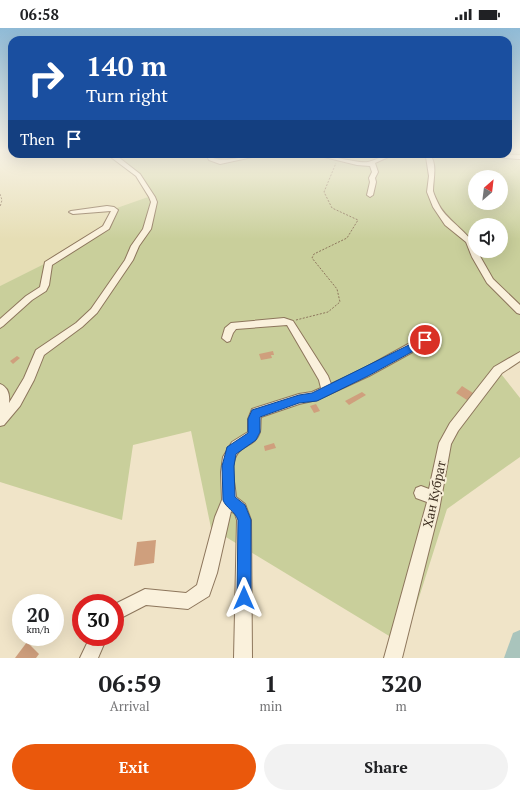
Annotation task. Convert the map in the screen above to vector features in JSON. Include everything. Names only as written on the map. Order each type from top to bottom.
[{"type":"street","points":[[0,421],[16,403],[29,380],[40,353],[94,311],[129,260],[135,246],[146,229],[154,202],[141,180]]},
{"type":"street","points":[[370,195],[373,180]]},
{"type":"street","points":[[431,180],[430,192],[436,207],[448,223],[470,241],[476,258],[490,281],[520,310]]},
{"type":"street","points":[[0,324],[29,298],[43,289],[48,264],[106,227],[115,210],[108,208],[88,212],[73,212]]},
{"type":"street","points":[[228,338],[228,331],[234,326],[290,322],[324,380],[327,390]]},
{"type":"street","points":[[124,608],[145,597],[188,601],[203,590],[209,573],[222,517],[229,500],[229,456],[236,446],[252,436],[254,432],[253,419],[256,413],[299,399],[313,397],[364,373],[425,340]]},
{"type":"street","name":"Хан Кубрат","points":[[393,658],[432,510],[427,495],[445,443],[454,427],[499,368],[520,356]]},
{"type":"street","points":[[0,389],[4,395],[3,405],[0,412]]},
{"type":"street","points":[[229,500],[240,509],[244,520],[243,658]]},
{"type":"street","points":[[89,658],[95,646]]},
{"type":"path","points":[[290,322],[328,312],[340,302],[340,295],[336,288],[320,270],[312,258],[314,254],[346,238],[358,220],[332,208],[324,192],[329,180]]},
{"type":"path","points":[[0,194],[2,200],[0,207]]},
{"type":"shaded area","points":[[0,180],[141,180],[151,196],[58,257],[0,286]]},
{"type":"green space","points":[[141,180],[468,180],[468,210],[508,210],[508,180],[520,180],[520,357],[498,370],[520,398],[520,457],[447,509],[404,645],[211,528],[191,431],[133,445],[122,520],[0,482],[0,286],[58,257],[105,227],[114,209],[151,196]]},
{"type":"building","points":[[273,351],[274,355],[271,355],[272,358],[261,360],[259,354]]},
{"type":"building","points":[[17,356],[20,358],[13,364],[10,361]]},
{"type":"building","points":[[462,386],[473,393],[467,400],[456,393]]},
{"type":"building","points":[[362,392],[366,395],[349,405],[345,401]]},
{"type":"building","points":[[316,404],[320,411],[314,413],[310,406]]},
{"type":"building","points":[[274,443],[276,448],[265,451],[264,446]]},
{"type":"building","points":[[156,540],[154,563],[134,566],[137,542]]},
{"type":"building","points":[[24,646],[31,646],[39,654],[36,658],[15,658]]},
{"type":"waterway","points":[[514,658],[520,640]]},
{"type":"route","points":[[244,598],[244,520],[240,509],[229,500],[228,466],[231,451],[252,436],[254,432],[253,419],[256,413],[299,399],[308,399],[313,397],[364,373],[425,340]]}]
